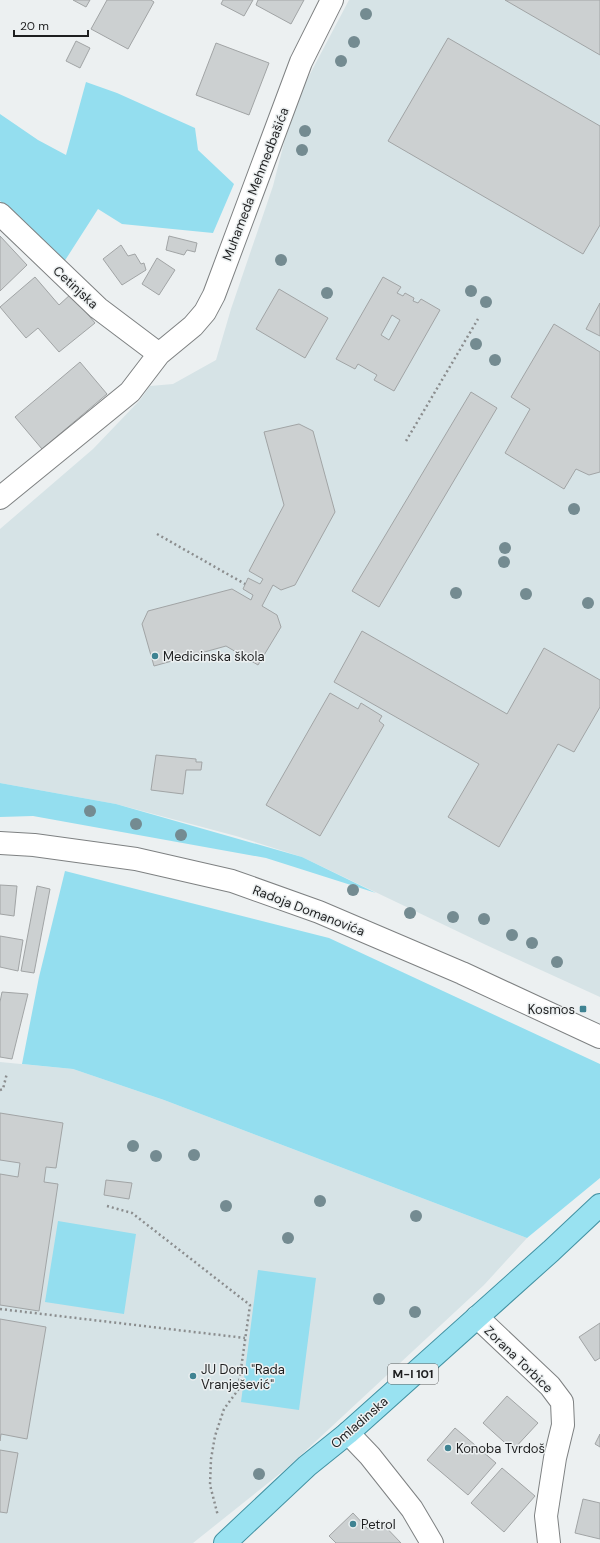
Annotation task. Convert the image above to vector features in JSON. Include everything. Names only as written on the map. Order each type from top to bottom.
[{"type":"main road","name":"Omladinska","points":[[225,1543],[307,1466],[348,1433],[551,1251],[600,1205]]},
{"type":"street","name":"Muhameda Mehmedbašića","points":[[0,498],[130,392],[159,354],[193,326],[204,312],[214,295],[301,62],[332,0]]},
{"type":"street","name":"Cetinjska","points":[[0,214],[98,308],[159,354]]},
{"type":"street","name":"Radoja Domanovića","points":[[0,843],[34,845],[136,859],[232,881],[319,912],[462,973],[600,1037]]},
{"type":"street","name":"Zorana Torbice","points":[[476,1317],[550,1386],[562,1402],[564,1425],[555,1458],[546,1516],[550,1543]]},
{"type":"street","points":[[348,1433],[370,1456],[412,1509],[432,1543]]},
{"type":"path","points":[[406,441],[478,319]]},
{"type":"path","points":[[157,534],[245,584]]},
{"type":"path","points":[[0,1090],[3,1089],[7,1073]]},
{"type":"path","points":[[108,1206],[132,1213],[250,1305],[238,1390],[224,1409],[215,1436],[211,1459],[210,1485],[218,1516]]},
{"type":"path","points":[[0,1310],[245,1338]]},
{"type":"shaded area","points":[[349,0],[600,0],[600,997],[484,944],[302,857],[236,836],[116,804],[0,783],[0,529],[93,449],[140,400],[150,386],[173,384],[216,360],[231,309],[273,186],[285,139],[300,93]]},
{"type":"shaded area","points":[[86,82],[117,93],[195,128],[198,150],[234,184],[213,233],[122,224],[98,209],[64,262],[0,201],[0,114],[38,140],[66,155]]},
{"type":"shaded area","points":[[0,783],[116,804],[302,857],[376,893],[266,858],[33,816],[0,817]]},
{"type":"shaded area","points":[[65,871],[329,938],[600,1064],[600,1178],[527,1238],[164,1100],[73,1069],[22,1064],[39,977]]},
{"type":"shaded area","name":"JU Dom \"Rada Vranješević\"","points":[[0,1062],[73,1069],[164,1100],[527,1238],[484,1285],[287,1468],[193,1543],[0,1543]]},
{"type":"shaded area","points":[[58,1221],[136,1234],[124,1314],[45,1302]]},
{"type":"shaded area","points":[[258,1270],[316,1278],[299,1410],[241,1402]]},
{"type":"building","points":[[73,0],[90,0],[86,7]]},
{"type":"building","points":[[107,0],[151,0],[154,2],[128,49],[91,29]]},
{"type":"building","points":[[223,0],[253,0],[244,16],[221,4]]},
{"type":"building","points":[[258,0],[304,0],[291,24],[256,5]]},
{"type":"building","points":[[505,0],[600,0],[600,55]]},
{"type":"building","points":[[448,38],[600,126],[600,225],[583,254],[388,141]]},
{"type":"building","points":[[76,41],[90,48],[80,68],[66,61]]},
{"type":"building","points":[[216,43],[269,63],[249,115],[196,95]]},
{"type":"building","points":[[0,236],[27,265],[0,291]]},
{"type":"building","points":[[169,236],[197,243],[195,252],[187,250],[184,255],[166,250]]},
{"type":"building","points":[[121,245],[128,256],[135,254],[141,264],[144,263],[146,270],[122,285],[103,259]]},
{"type":"building","points":[[157,258],[175,270],[159,295],[142,284]]},
{"type":"building","points":[[35,277],[59,305],[71,294],[95,323],[59,352],[38,328],[26,338],[0,307]]},
{"type":"building","points":[[383,277],[401,287],[397,293],[403,296],[405,293],[414,298],[413,301],[418,303],[421,299],[440,310],[394,391],[374,380],[377,375],[358,364],[355,369],[336,359]],"holes":[[[392,315],[400,320],[389,340],[381,335]]]},
{"type":"building","points":[[279,289],[328,318],[305,358],[256,329]]},
{"type":"building","points":[[600,303],[600,336],[586,329]]},
{"type":"building","points":[[554,324],[600,352],[600,472],[589,475],[576,469],[564,489],[505,453],[530,409],[511,397]]},
{"type":"building","points":[[80,362],[107,394],[42,449],[15,417]]},
{"type":"building","points":[[471,392],[497,408],[379,607],[352,591]]},
{"type":"building","points":[[299,424],[313,431],[335,512],[295,585],[281,590],[273,585],[262,606],[277,615],[281,627],[258,665],[226,646],[154,666],[142,624],[148,611],[232,589],[251,600],[253,595],[243,589],[248,578],[260,584],[263,579],[249,571],[284,505],[264,432]]},
{"type":"building","points":[[362,631],[507,714],[544,648],[600,680],[600,707],[574,752],[558,744],[499,847],[448,817],[479,764],[334,682]]},
{"type":"building","points":[[330,693],[358,709],[361,703],[382,716],[379,721],[384,725],[320,836],[266,805]]},
{"type":"building","points":[[156,755],[196,759],[196,762],[202,762],[201,770],[186,770],[183,794],[151,790]]},
{"type":"building","points":[[0,885],[17,886],[14,916],[0,914]]},
{"type":"building","points":[[37,886],[50,889],[34,973],[21,971]]},
{"type":"building","points":[[0,936],[23,940],[18,971],[0,967]]},
{"type":"building","points":[[2,992],[28,994],[12,1059],[0,1057],[0,1002]]},
{"type":"building","points":[[0,1113],[63,1123],[56,1168],[46,1167],[44,1182],[58,1184],[39,1311],[0,1305],[0,1174],[18,1177],[20,1163],[0,1160]]},
{"type":"building","points":[[106,1180],[132,1183],[129,1199],[104,1195]]},
{"type":"building","points":[[0,1319],[46,1327],[27,1439],[1,1434],[0,1441]]},
{"type":"building","points":[[600,1323],[600,1358],[595,1361],[579,1337]]},
{"type":"building","points":[[507,1396],[538,1423],[513,1450],[483,1423]]},
{"type":"building","points":[[455,1428],[496,1463],[468,1495],[427,1460]]},
{"type":"building","points":[[600,1434],[600,1447],[595,1444]]},
{"type":"building","points":[[0,1450],[18,1453],[7,1513],[0,1512]]},
{"type":"building","points":[[502,1468],[535,1496],[504,1532],[471,1503]]},
{"type":"building","points":[[583,1499],[600,1503],[600,1539],[575,1533]]},
{"type":"building","name":"Petrol","points":[[353,1513],[368,1529],[378,1519],[401,1543],[336,1543],[329,1536]]},
{"type":"place","name":"Medicinska škola","points":[[155,656]]},
{"type":"place","name":"Kosmos","points":[[583,1009]]},
{"type":"place","name":"JU Dom \"Rada Vranješević\"","points":[[193,1376]]},
{"type":"place","name":"Konoba Tvrdoš","points":[[448,1448]]},
{"type":"place","name":"Petrol","points":[[353,1524]]}]
